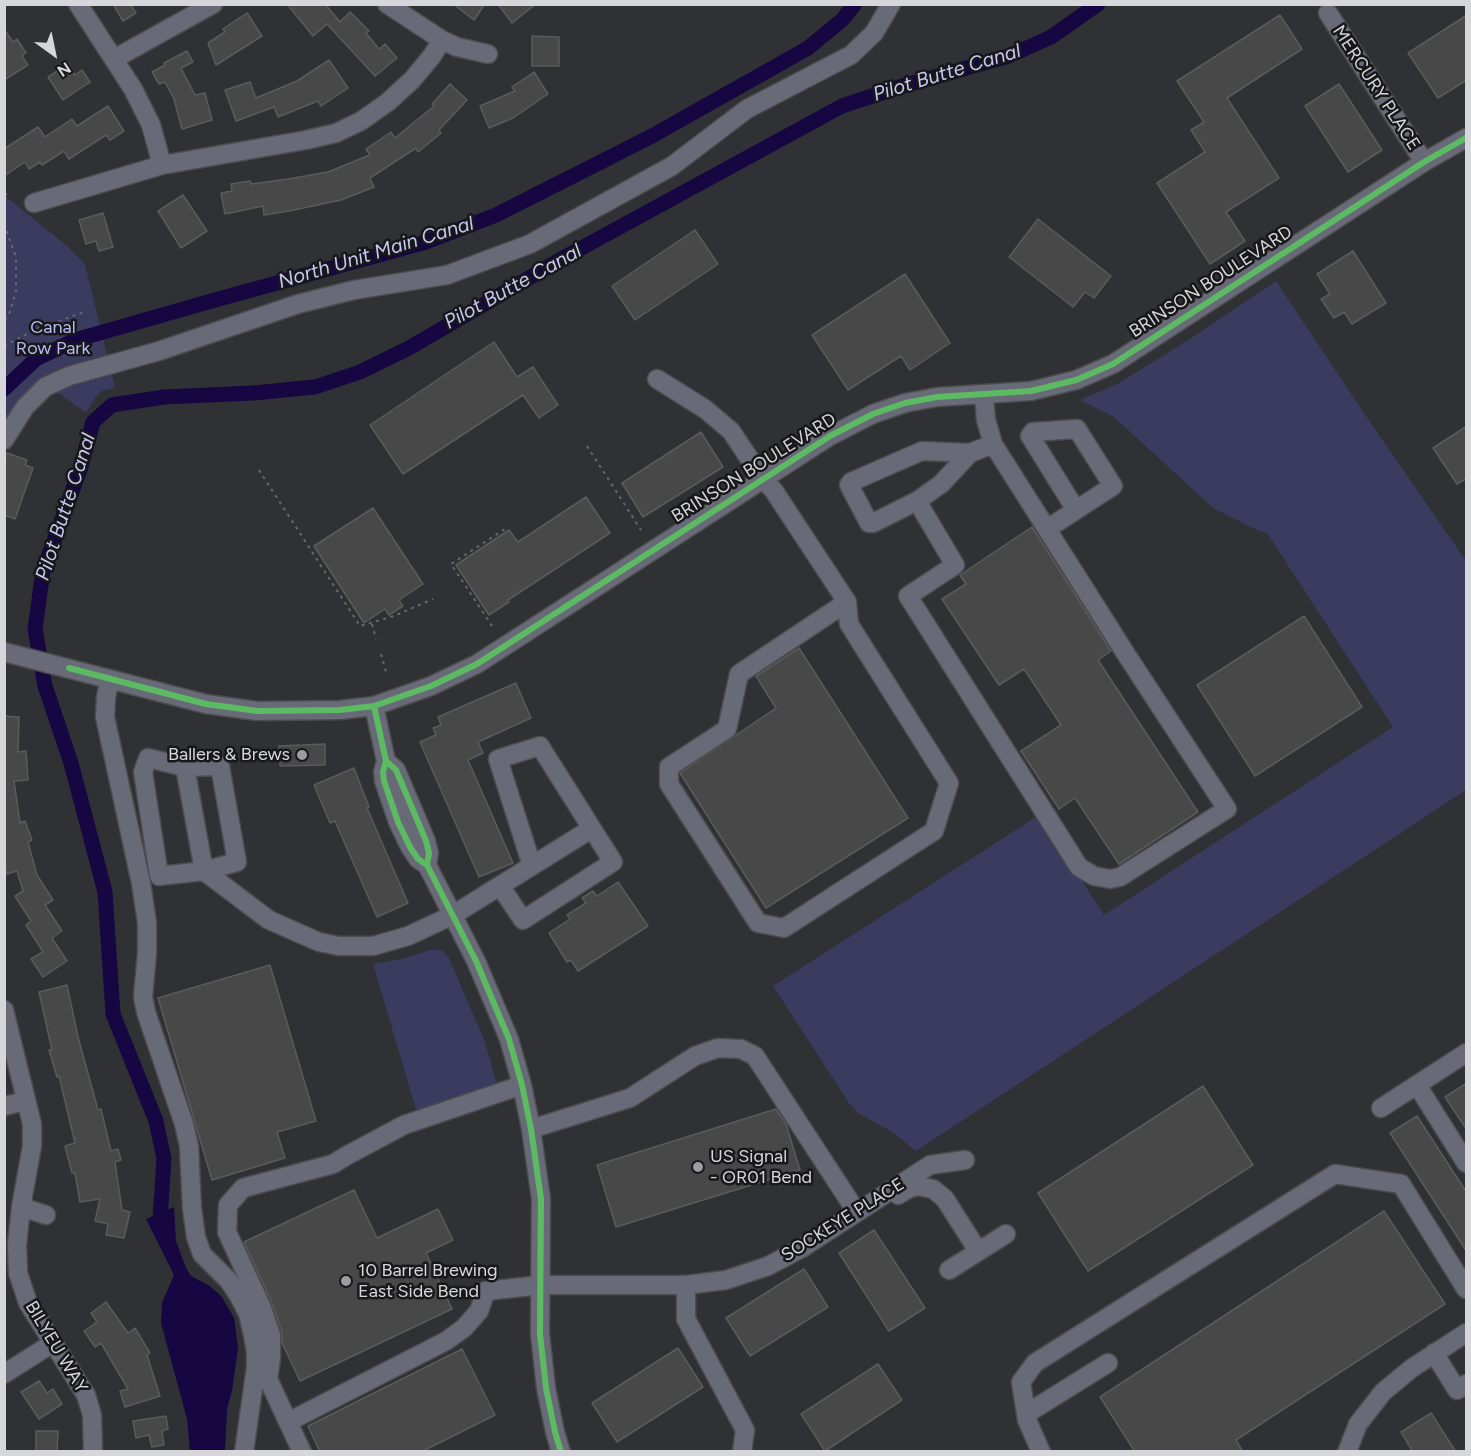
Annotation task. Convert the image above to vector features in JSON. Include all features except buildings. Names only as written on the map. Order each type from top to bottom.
[{"type":"street","points":[[78,4],[133,88],[151,125],[162,165]]},
{"type":"street","points":[[114,59],[213,4]]},
{"type":"street","points":[[387,4],[441,40],[457,47],[488,54]]},
{"type":"street","points":[[4,440],[25,407],[45,387],[69,376],[159,351],[298,304],[354,291],[447,275],[530,244],[672,166],[747,110],[851,55],[874,33],[891,4]]},
{"type":"street","name":"MERCURY PLACE","points":[[1328,14],[1424,162]]},
{"type":"street","points":[[34,202],[162,165],[336,133],[361,121],[388,102],[412,80],[432,56],[441,40]]},
{"type":"street","name":"BRINSON BOULEVARD","points":[[4,651],[206,704],[257,711],[340,710],[374,706],[431,686],[477,664],[830,435],[873,414],[905,403],[937,397],[1031,392],[1076,380],[1113,364],[1424,162],[1467,138]]},
{"type":"street","points":[[657,379],[705,409],[730,431],[774,491],[846,603],[849,624],[949,783],[934,831],[784,928],[758,923],[669,784],[669,767],[727,729],[739,674],[846,603]]},
{"type":"street","points":[[917,501],[955,564],[908,596],[1079,867],[1094,876],[1110,879],[1120,877],[1227,809],[993,444],[986,420],[984,395]]},
{"type":"street","points":[[1047,529],[1113,486],[1077,429],[1033,432],[1030,436],[1076,510]]},
{"type":"street","points":[[970,453],[941,484],[917,501],[873,523],[869,523],[849,485],[851,482],[922,452],[970,453],[993,444]]},
{"type":"street","points":[[110,679],[105,717],[141,883],[147,923],[143,997],[146,1012],[184,1124],[189,1146],[196,1237],[202,1254],[229,1281],[239,1296],[248,1314],[256,1352],[244,1452]]},
{"type":"street","points":[[374,706],[386,761],[383,772],[384,781],[398,822],[417,859],[427,865],[495,1002],[509,1039],[522,1085],[541,1199],[540,1334],[546,1388],[561,1452]]},
{"type":"street","points":[[500,886],[523,920],[613,862],[540,746],[498,759],[532,866]]},
{"type":"street","points":[[148,758],[185,766],[220,766],[237,862],[204,871],[159,876],[143,772],[148,758]]},
{"type":"street","points":[[185,766],[204,871],[269,920],[319,942],[339,946],[373,946],[408,936],[453,915],[591,829]]},
{"type":"street","name":"BILYEU WAY","points":[[4,1010],[32,1124],[32,1146],[16,1245],[18,1273],[28,1303],[86,1395],[92,1415],[93,1452]]},
{"type":"street","points":[[531,1129],[630,1098],[695,1056],[718,1048],[741,1049],[755,1056],[860,1209],[876,1207],[910,1188],[918,1186],[933,1189],[945,1199],[978,1251]]},
{"type":"street","points":[[1381,1108],[1467,1053]]},
{"type":"street","points":[[303,1452],[268,1379],[271,1335],[262,1308],[227,1232],[228,1205],[243,1188],[333,1164],[404,1125],[522,1085]]},
{"type":"street","points":[[1416,1085],[1467,1163]]},
{"type":"street","points":[[4,1106],[26,1101]]},
{"type":"street","name":"SOCKEYE PLACE","points":[[288,1422],[446,1341],[464,1328],[479,1311],[486,1291],[541,1285],[686,1285],[726,1280],[768,1266],[802,1248],[930,1165],[965,1160]]},
{"type":"street","points":[[1041,1452],[1027,1420],[1021,1382],[1035,1363],[1335,1174],[1401,1184],[1467,1289]]},
{"type":"street","points":[[21,1207],[46,1215]]},
{"type":"street","points":[[949,1270],[1006,1234]]},
{"type":"street","points":[[686,1285],[686,1319],[745,1430],[742,1452]]},
{"type":"street","points":[[1347,1452],[1358,1424],[1383,1392],[1412,1368],[1467,1333]]},
{"type":"street","points":[[4,1374],[53,1343]]},
{"type":"street","points":[[1434,1353],[1463,1391]]},
{"type":"street","points":[[1026,1414],[1108,1363]]},
{"type":"path","points":[[4,224],[16,257],[16,291],[9,315],[4,321]]},
{"type":"path","points":[[4,346],[36,329],[87,311]]},
{"type":"path","points":[[587,446],[641,530]]},
{"type":"path","points":[[259,470],[360,626],[394,616],[433,599]]},
{"type":"path","points":[[492,626],[451,564],[505,529]]},
{"type":"path","points":[[372,623],[376,639]]},
{"type":"path","points":[[381,654],[387,675]]},
{"type":"green space","name":"Canal Row Park","points":[[5,196],[66,245],[85,264],[115,388],[102,391],[86,413],[56,391],[42,399],[5,448]]},
{"type":"green space","points":[[1276,281],[1466,561],[1466,790],[916,1151],[892,1132],[858,1113],[849,1103],[773,986],[1039,815],[1104,915],[1393,727],[1267,533],[1213,508],[1114,417],[1080,400],[1119,383]]},
{"type":"green space","points":[[430,950],[442,950],[449,958],[485,1042],[498,1088],[418,1116],[373,964],[402,959]]},
{"type":"shaded area","points":[[174,1207],[176,1241],[186,1268],[191,1276],[210,1286],[222,1297],[234,1318],[238,1348],[227,1409],[225,1451],[190,1451],[187,1419],[161,1323],[162,1303],[174,1275],[146,1219]]},
{"type":"waterway","name":"North Unit Main Canal","points":[[4,389],[36,359],[75,340],[426,242],[496,215],[652,136],[808,48],[842,20],[855,4]]},
{"type":"waterway","name":"Pilot Butte Canal","points":[[165,1232],[160,1219],[164,1159],[156,1121],[113,1014],[105,892],[71,763],[45,686],[35,629],[43,571],[80,470],[93,422],[112,405],[164,397],[253,393],[315,387],[360,372],[409,348],[565,257],[842,106],[1009,56],[1051,37],[1098,4]]},
{"type":"cycle path","points":[[69,668],[206,704],[257,711],[340,710],[374,706],[431,686],[477,664],[830,436],[873,414],[905,403],[937,397],[1031,391],[1076,380],[1113,364],[1424,162],[1466,138]]},
{"type":"cycle path","points":[[374,706],[386,761],[396,770],[426,841],[429,853],[427,865]]},
{"type":"cycle path","points":[[386,761],[383,772],[384,781],[398,822],[418,859],[427,865],[476,961],[509,1039],[522,1085],[541,1199],[540,1334],[546,1388],[561,1452]]},
{"type":"place","name":"Ballers & Brews","points":[[302,755]]},
{"type":"place","name":"US Signal - OR01 Bend","points":[[698,1167]]},
{"type":"place","name":"10 Barrel Brewing East Side Bend","points":[[346,1281]]}]
